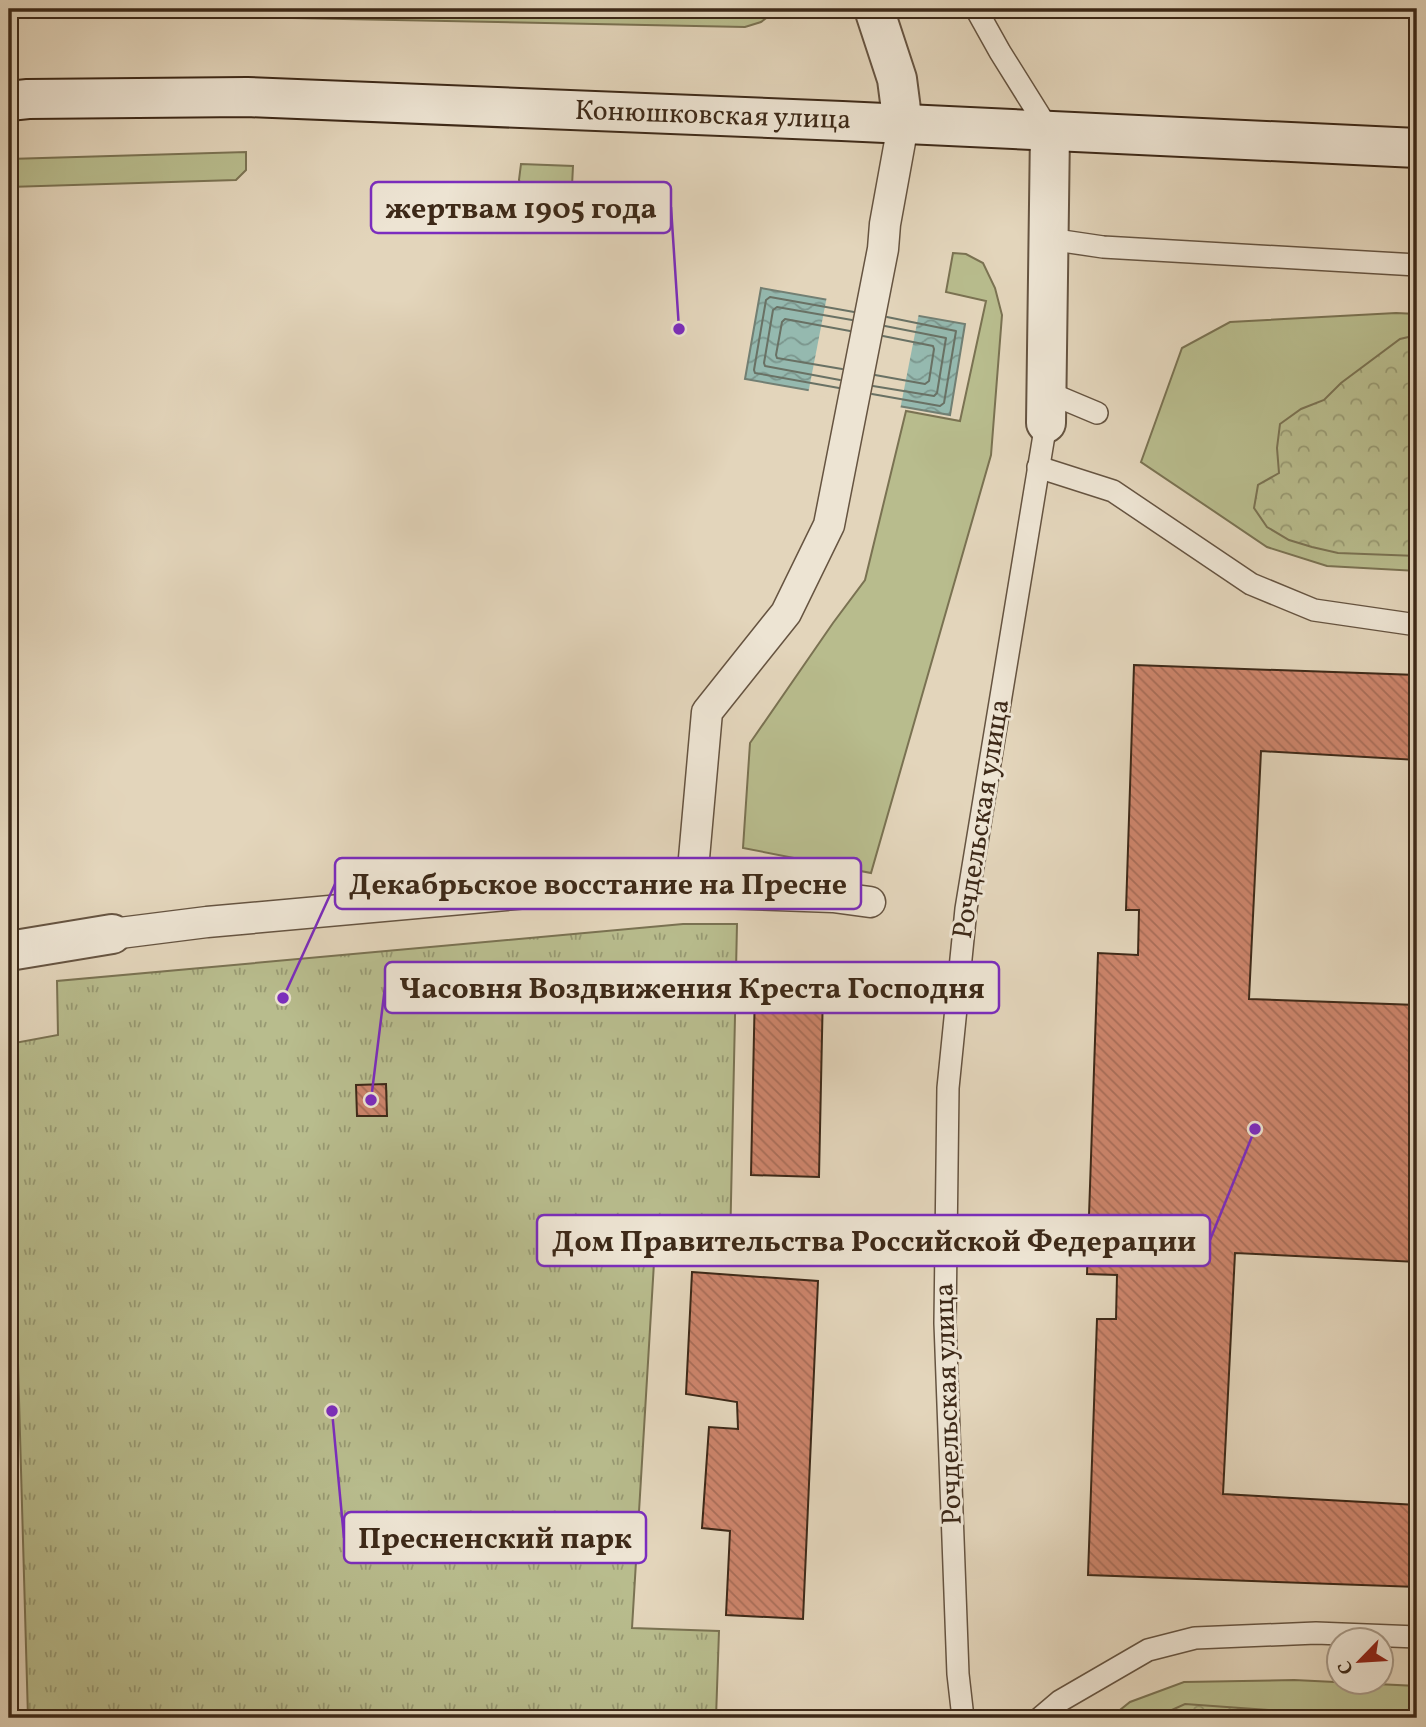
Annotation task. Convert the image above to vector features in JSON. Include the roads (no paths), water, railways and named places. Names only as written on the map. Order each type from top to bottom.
[{"type":"main road","points":[[874,9],[897,79],[903,125]]},
{"type":"main road","name":"Конюшковская улица","points":[[9,101],[247,97],[1417,148]]},
{"type":"main road","name":"Рочдельская улица","points":[[1047,408],[1050,132]]},
{"type":"main road","points":[[9,951],[112,934]]},
{"type":"street","points":[[691,892],[707,712],[786,613],[829,525],[883,249],[903,125]]},
{"type":"street","points":[[112,934],[207,922],[561,890],[834,897],[870,902]]},
{"type":"lane","points":[[976,9],[1050,132]]},
{"type":"lane","points":[[1049,239],[1103,247],[1417,265]]},
{"type":"lane","points":[[1047,408],[1097,413]]},
{"type":"lane","name":"Рочдельская улица","points":[[963,1718],[958,1674],[945,1323],[948,1088],[966,909],[1047,408]]},
{"type":"lane","points":[[1038,467],[1113,491],[1251,584],[1314,610],[1417,625]]},
{"type":"lane","points":[[1040,1718],[1060,1701],[1147,1650],[1195,1638],[1316,1633],[1417,1637]]},
{"type":"water","points":[[761,288],[965,324],[950,415],[745,379]]},
{"type":"place","name":"жертвам 1905 года","points":[[679,329]]},
{"type":"place","name":"Декабрьское восстание на Пресне","points":[[283,998]]},
{"type":"place","name":"Часовня Воздвижения Креста Господня","points":[[371,1100]]},
{"type":"place","name":"Дом Правительства Российской Федерации","points":[[1255,1129]]},
{"type":"place","name":"Пресненский парк","points":[[332,1411]]}]
